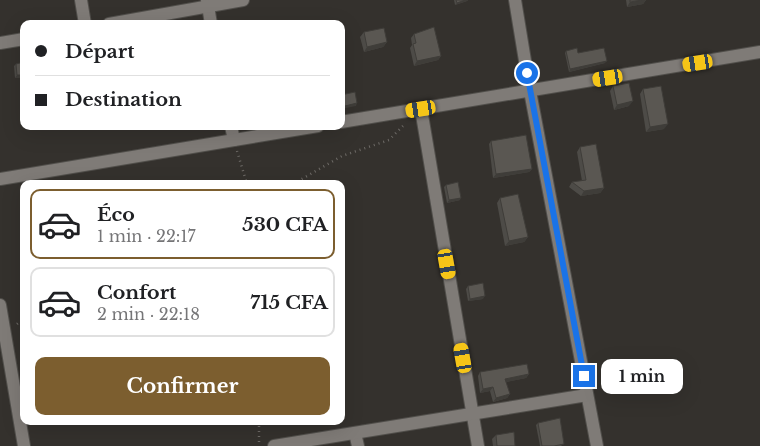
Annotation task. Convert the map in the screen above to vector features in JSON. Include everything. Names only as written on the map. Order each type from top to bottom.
[{"type":"street","points":[[81,0],[85,20]]},
{"type":"street","points":[[128,20],[207,3],[243,0]]},
{"type":"street","points":[[515,0],[530,91],[597,446]]},
{"type":"street","points":[[207,3],[210,20]]},
{"type":"street","points":[[0,43],[20,40]]},
{"type":"street","points":[[345,121],[760,52]]},
{"type":"street","points":[[421,109],[478,446]]},
{"type":"street","points":[[232,130],[234,140]]},
{"type":"street","points":[[0,179],[294,130]]},
{"type":"street","points":[[0,306],[2,335],[24,446]]},
{"type":"street","points":[[274,446],[587,395]]},
{"type":"street","points":[[356,433],[358,446]]},
{"type":"path","points":[[300,180],[342,156],[389,140],[421,109]]},
{"type":"path","points":[[234,140],[246,180]]},
{"type":"path","points":[[259,425],[259,446]]},
{"type":"building","points":[[434,27],[441,56],[417,61],[413,44],[416,43],[414,34]]},
{"type":"building","points":[[384,28],[387,42],[367,47],[364,32]]},
{"type":"building","points":[[577,48],[578,53],[604,48],[607,61],[570,69],[566,51]]},
{"type":"building","points":[[20,63],[20,75],[17,75],[16,64]]},
{"type":"building","points":[[629,83],[633,101],[617,105],[613,86]]},
{"type":"building","points":[[661,86],[668,124],[650,127],[643,89]]},
{"type":"building","points":[[355,92],[357,103],[345,106],[345,94]]},
{"type":"building","points":[[526,135],[532,169],[496,174],[491,141]]},
{"type":"building","points":[[596,144],[604,188],[584,191],[572,182],[586,180],[580,147]]},
{"type":"building","points":[[458,182],[461,198],[449,200],[446,185]]},
{"type":"building","points":[[518,194],[528,237],[509,241],[500,198]]},
{"type":"building","points":[[483,283],[485,296],[470,299],[468,286]]},
{"type":"building","points":[[527,364],[529,374],[505,379],[510,394],[496,398],[493,387],[483,389],[480,372]]},
{"type":"building","points":[[560,418],[564,444],[542,446],[538,423]]},
{"type":"building","points":[[514,432],[515,446],[497,446],[496,435]]},
{"type":"route","points":[[527,73],[584,376]]}]
